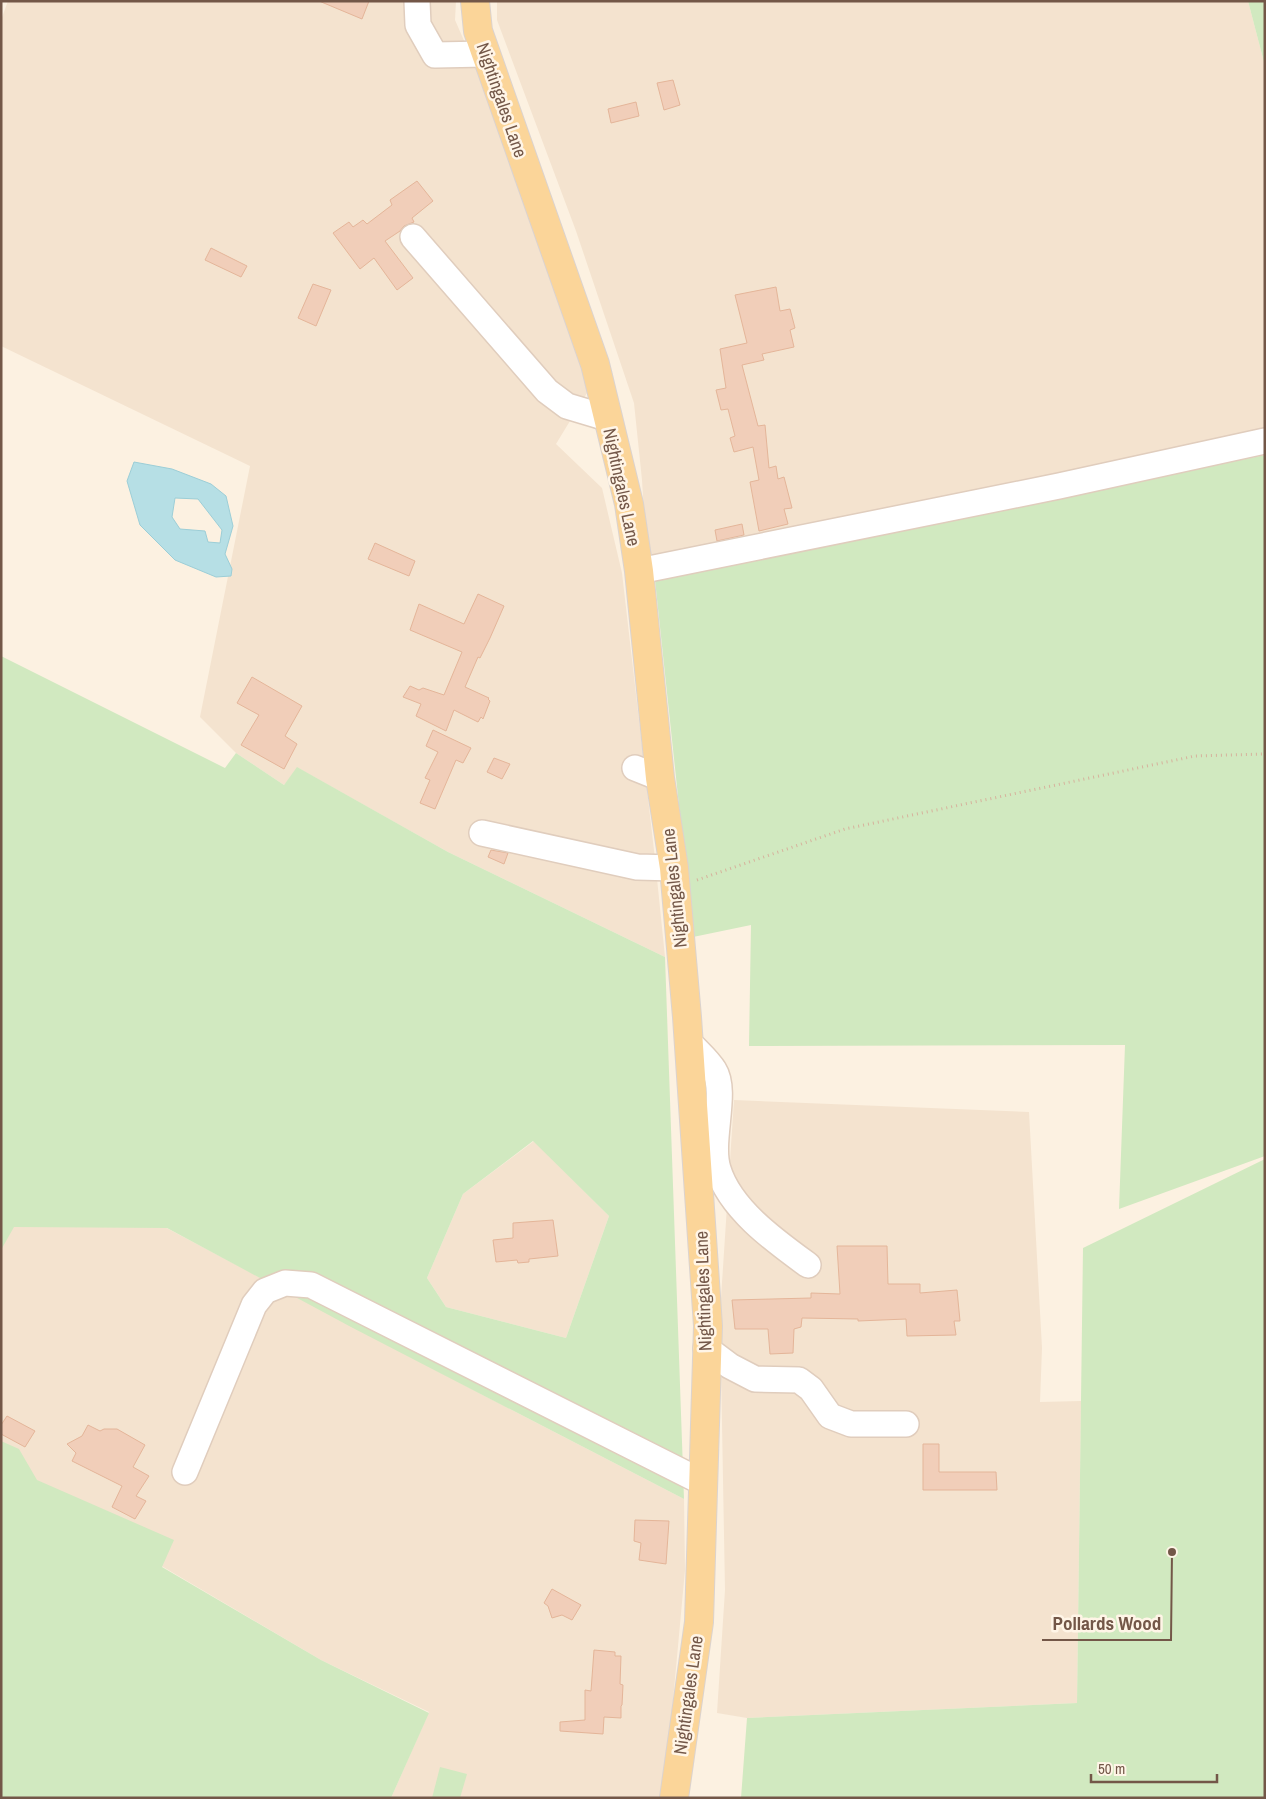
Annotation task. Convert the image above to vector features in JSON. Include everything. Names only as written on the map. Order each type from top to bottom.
[{"type":"main road","name":"Nightingales Lane","points":[[476,1],[478,31],[594,364],[629,504],[638,572],[647,773],[685,874],[689,1042],[708,1326],[699,1622],[674,1798]]},
{"type":"lane","points":[[417,1],[418,25],[435,55],[486,54]]},
{"type":"lane","points":[[413,237],[547,391],[566,406],[607,418]]},
{"type":"lane","points":[[638,572],[1265,442]]},
{"type":"lane","points":[[482,832],[637,867],[685,874]]},
{"type":"lane","points":[[689,1042],[715,1071],[720,1085],[716,1160],[723,1182],[739,1205],[768,1235],[808,1265]]},
{"type":"lane","points":[[185,1472],[254,1305],[265,1291],[285,1284],[311,1285],[702,1482]]},
{"type":"lane","points":[[706,1348],[730,1366],[755,1379],[799,1380],[811,1389],[830,1416],[851,1424],[906,1424]]},
{"type":"path","points":[[685,874],[845,829],[1195,756],[1265,754]]},
{"type":"shaded area","points":[[8,1],[456,1],[455,20],[510,146],[590,388],[556,444],[602,488],[622,573],[665,957],[448,852],[298,768],[284,785],[236,753],[200,717],[250,466],[1,346],[1,20]]},
{"type":"shaded area","points":[[497,1],[1248,1],[1265,66],[1265,429],[647,559],[642,480],[634,403],[576,231],[497,20]]},
{"type":"shaded area","points":[[734,1100],[1029,1112],[1042,1348],[1040,1402],[1081,1401],[1077,1703],[747,1718],[717,1713],[725,1590],[720,1313]]},
{"type":"shaded area","points":[[534,1141],[609,1216],[566,1338],[446,1307],[427,1278],[463,1194]]},
{"type":"shaded area","points":[[49,1166],[684,1499],[685,1570],[664,1798],[391,1798],[429,1712],[321,1660],[165,1568],[1,1476],[1,1248]]},
{"type":"green space","points":[[1248,1],[1265,1],[1265,66]]},
{"type":"green space","points":[[1265,455],[1265,1156],[1119,1209],[1125,1045],[749,1046],[751,925],[693,937],[655,580]]},
{"type":"green space","points":[[1,656],[225,768],[236,753],[284,785],[297,767],[448,852],[665,957],[684,1499],[351,1327],[167,1228],[14,1227],[1,1250]],"holes":[[[533,1141],[609,1216],[566,1338],[446,1307],[427,1278],[463,1194]]]},
{"type":"green space","points":[[1265,1159],[1265,1798],[741,1798],[747,1718],[1077,1703],[1083,1248]]},
{"type":"green space","points":[[1,1441],[19,1449],[37,1480],[174,1540],[162,1567],[321,1660],[429,1713],[391,1798],[1,1798]]},
{"type":"green space","points":[[440,1767],[467,1774],[460,1798],[432,1798]]},
{"type":"water","points":[[134,462],[172,469],[211,484],[226,496],[233,526],[225,554],[232,569],[231,576],[216,577],[175,560],[140,525],[127,481]],"holes":[[[175,498],[198,499],[222,530],[220,543],[208,542],[205,531],[180,529],[172,517]]]},
{"type":"building","points":[[319,1],[369,1],[362,19]]},
{"type":"building","points":[[673,80],[680,105],[664,110],[657,83]]},
{"type":"building","points":[[636,102],[639,116],[611,123],[608,109]]},
{"type":"building","points":[[417,181],[433,201],[412,218],[414,222],[404,226],[385,241],[413,278],[397,290],[374,258],[360,269],[333,233],[349,222],[353,227],[363,220],[367,224],[392,205],[390,200]]},
{"type":"building","points":[[211,248],[247,266],[241,277],[205,260]]},
{"type":"building","points":[[313,284],[331,290],[316,326],[298,318]]},
{"type":"building","points":[[776,287],[780,311],[790,309],[795,328],[790,330],[794,347],[762,354],[764,360],[742,365],[758,426],[765,425],[769,468],[776,466],[778,479],[784,477],[792,508],[784,509],[788,524],[759,531],[750,482],[759,480],[753,447],[734,452],[730,438],[735,436],[728,409],[721,410],[716,390],[726,388],[720,349],[747,343],[735,295]]},
{"type":"building","points":[[742,524],[744,535],[717,541],[715,530]]},
{"type":"building","points":[[375,543],[415,561],[409,576],[368,559]]},
{"type":"building","points":[[478,594],[504,606],[465,687],[489,698],[490,701],[483,719],[481,717],[478,722],[454,710],[446,731],[416,716],[421,704],[403,697],[410,686],[419,690],[423,688],[444,695],[462,652],[410,630],[419,604],[464,624]]},
{"type":"building","points":[[252,677],[302,706],[285,736],[297,744],[284,769],[241,745],[259,715],[237,703]]},
{"type":"building","points":[[433,730],[471,748],[463,763],[456,760],[435,809],[420,803],[430,780],[425,778],[438,752],[426,746]]},
{"type":"building","points":[[494,758],[510,764],[502,779],[487,772]]},
{"type":"building","points":[[491,850],[508,853],[504,864],[488,857]]},
{"type":"building","points":[[553,1220],[558,1256],[529,1259],[529,1262],[518,1263],[517,1260],[496,1262],[493,1240],[513,1238],[513,1223]]},
{"type":"building","points":[[837,1246],[887,1246],[888,1284],[920,1284],[920,1293],[957,1290],[960,1321],[954,1321],[956,1335],[907,1336],[906,1319],[858,1321],[858,1319],[802,1318],[801,1327],[794,1329],[793,1353],[770,1354],[768,1329],[735,1329],[732,1300],[811,1298],[811,1293],[840,1294]]},
{"type":"building","points":[[7,1416],[35,1431],[25,1447],[1,1434],[1,1425]]},
{"type":"building","points":[[88,1425],[100,1431],[104,1429],[117,1429],[145,1445],[133,1467],[149,1476],[136,1496],[146,1501],[135,1519],[112,1507],[122,1486],[72,1461],[76,1453],[67,1444],[82,1436]]},
{"type":"building","points":[[923,1444],[939,1444],[939,1472],[996,1472],[997,1490],[923,1490]]},
{"type":"building","points":[[635,1520],[669,1521],[666,1564],[639,1560],[641,1543],[634,1541]]},
{"type":"building","points":[[552,1589],[581,1605],[572,1620],[562,1615],[552,1618],[548,1606],[544,1603]]},
{"type":"building","points":[[594,1650],[615,1652],[615,1656],[621,1656],[620,1684],[623,1685],[621,1718],[604,1717],[603,1734],[560,1731],[560,1722],[585,1720],[585,1690],[591,1691]]},
{"type":"place","name":"Pollards Wood","points":[[1172,1552]]}]
